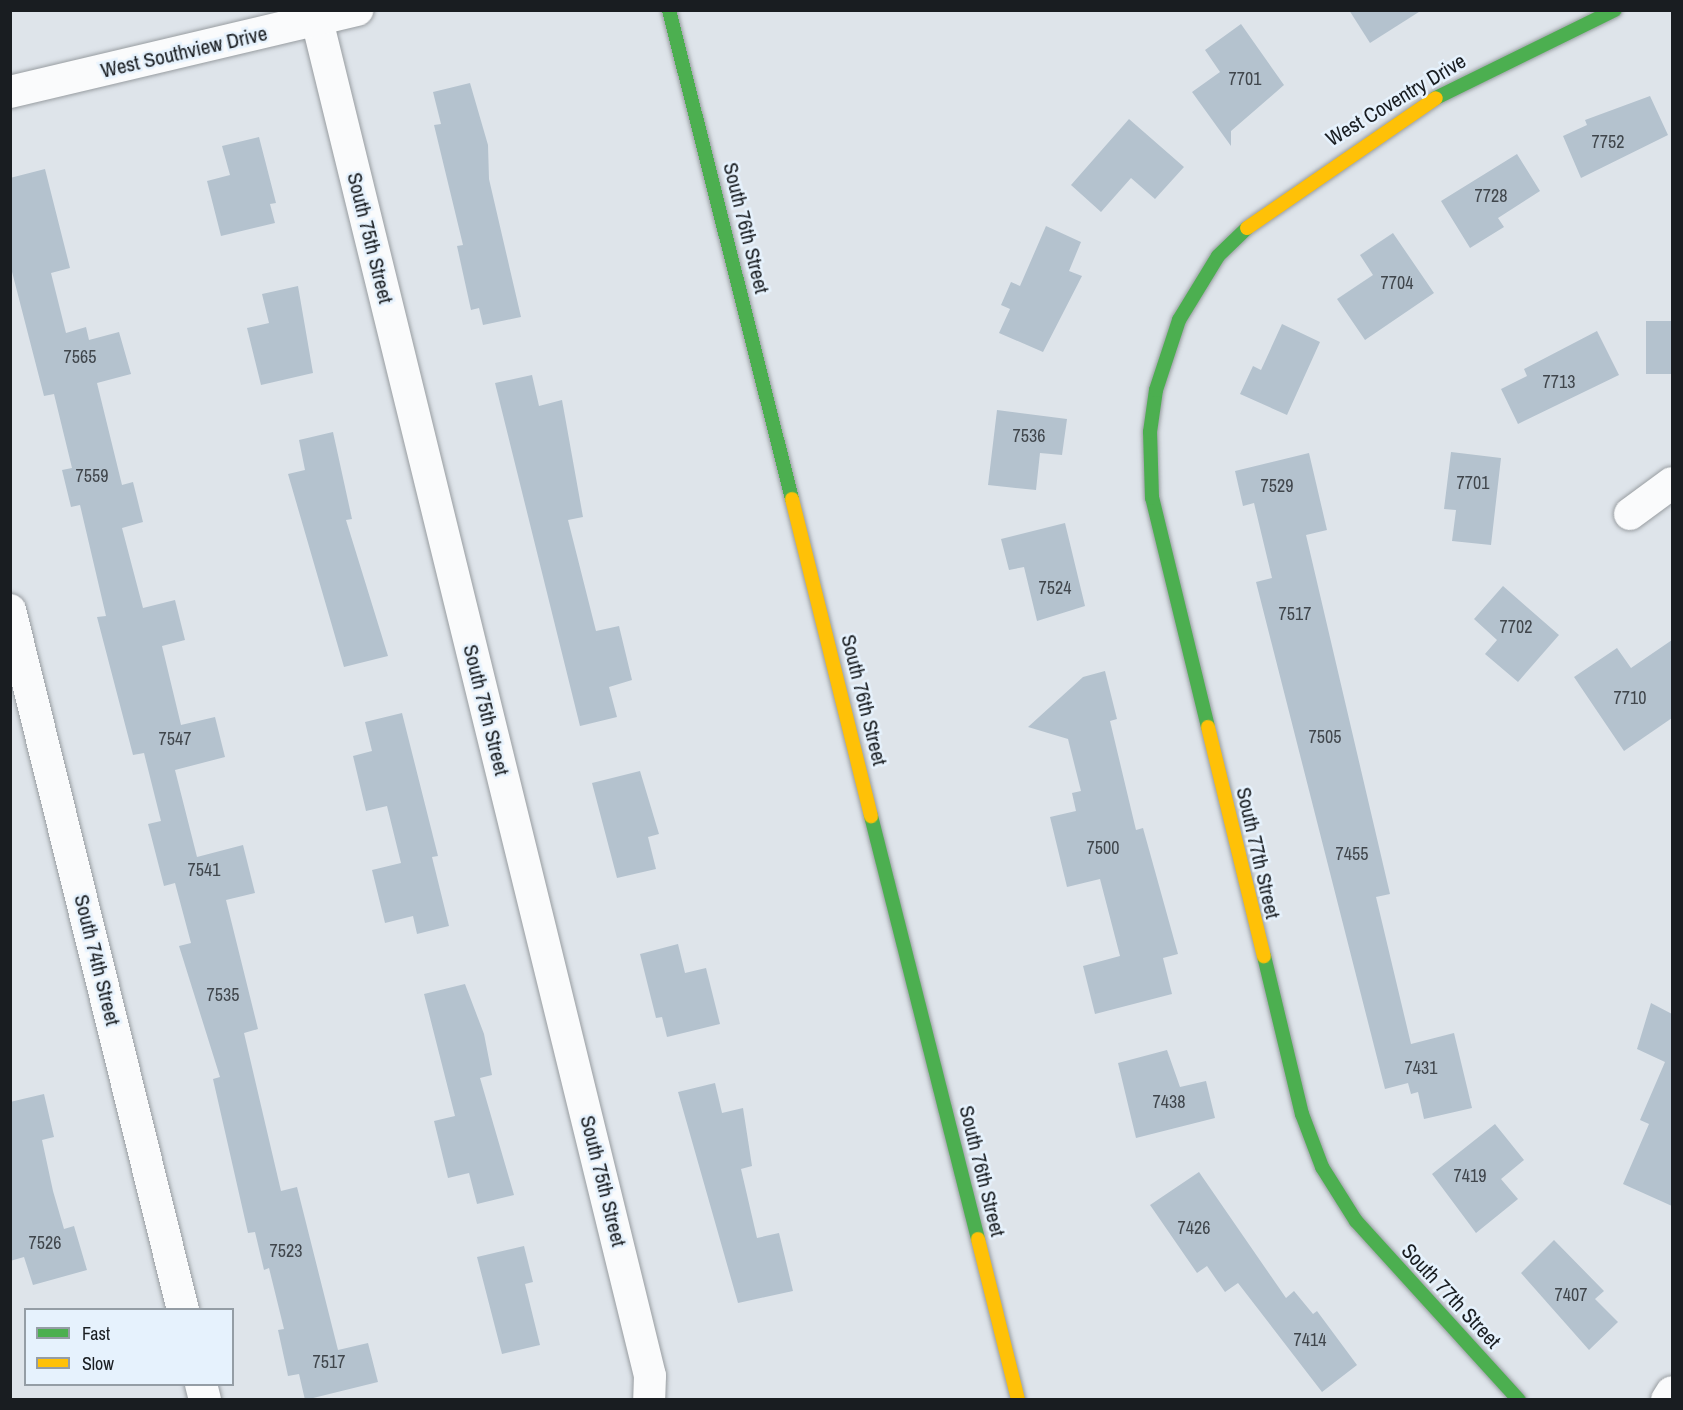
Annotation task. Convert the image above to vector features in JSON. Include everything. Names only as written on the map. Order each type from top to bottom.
[{"type":"street","name":"West Southview Drive","points":[[10,93],[357,10]]},
{"type":"street","name":"South 76th Street","points":[[669,10],[1018,1400]]},
{"type":"street","name":"West Coventry Drive","points":[[1218,256],[1310,179],[1408,114],[1497,64],[1615,10]]},
{"type":"street","name":"South 75th Street","points":[[316,20],[651,1376],[649,1400]]},
{"type":"street","name":"South 77th Street","points":[[1218,256],[1179,320],[1156,390],[1152,498],[1302,1114],[1322,1167],[1356,1221],[1519,1400]]},
{"type":"street","points":[[1630,513],[1672,483]]},
{"type":"street","name":"South 74th Street","points":[[10,610],[183,1308]]},
{"type":"street","points":[[1667,1400],[1672,1392]]},
{"type":"building","points":[[1349,10],[1422,10],[1370,43]]},
{"type":"building","points":[[1241,24],[1284,85],[1231,131],[1231,146],[1192,92],[1220,72],[1205,50]]},
{"type":"building","points":[[470,83],[488,145],[489,179],[521,317],[483,325],[479,308],[471,310],[457,246],[463,245],[434,125],[441,124],[433,92]]},
{"type":"building","points":[[1650,96],[1668,135],[1581,178],[1563,136],[1587,125],[1585,120]]},
{"type":"building","points":[[1129,119],[1184,167],[1155,199],[1131,178],[1101,212],[1071,185]]},
{"type":"building","points":[[259,137],[276,203],[270,204],[275,223],[221,236],[207,181],[230,175],[222,146]]},
{"type":"building","points":[[1517,154],[1540,191],[1498,218],[1504,227],[1470,248],[1441,201]]},
{"type":"building","points":[[45,169],[70,268],[51,273],[66,333],[86,327],[89,340],[119,332],[131,374],[97,383],[122,485],[133,482],[143,522],[122,528],[143,608],[175,600],[185,640],[162,646],[181,725],[215,717],[225,757],[175,770],[197,857],[243,845],[255,893],[226,900],[258,1029],[244,1033],[281,1191],[297,1187],[338,1350],[368,1343],[378,1382],[305,1400],[299,1374],[288,1376],[278,1330],[284,1329],[269,1268],[264,1270],[255,1232],[248,1233],[213,1079],[220,1077],[179,946],[191,943],[175,883],[164,886],[148,824],[161,821],[144,753],[133,755],[97,617],[106,616],[80,505],[71,507],[62,470],[72,468],[54,394],[44,396],[10,264],[10,178]]},
{"type":"building","points":[[1046,226],[1081,242],[1069,271],[1082,276],[1043,352],[999,333],[1010,309],[1001,305],[1011,282],[1020,286]]},
{"type":"building","points":[[1393,233],[1434,293],[1365,340],[1337,299],[1373,275],[1360,255]]},
{"type":"building","points":[[298,286],[313,373],[261,385],[247,328],[269,323],[262,294]]},
{"type":"building","points":[[1646,321],[1672,321],[1672,374],[1646,374]]},
{"type":"building","points":[[1282,324],[1320,342],[1287,415],[1240,394],[1253,366],[1261,370]]},
{"type":"building","points":[[1597,331],[1619,375],[1518,424],[1501,389],[1527,376],[1524,369]]},
{"type":"building","points":[[532,375],[539,406],[562,400],[583,517],[568,520],[596,631],[619,626],[632,680],[609,687],[617,717],[580,726],[495,383]]},
{"type":"building","points":[[997,410],[1067,419],[1062,455],[1040,453],[1036,490],[988,485]]},
{"type":"building","points":[[333,432],[352,519],[346,520],[388,656],[344,667],[288,474],[305,470],[299,440]]},
{"type":"building","points":[[1451,452],[1501,458],[1491,545],[1452,541],[1456,510],[1444,509]]},
{"type":"building","points":[[1309,453],[1327,530],[1306,535],[1390,894],[1376,897],[1411,1044],[1454,1033],[1472,1108],[1424,1119],[1418,1092],[1411,1094],[1408,1083],[1385,1089],[1256,582],[1272,578],[1254,503],[1243,506],[1235,471]]},
{"type":"building","points":[[1065,523],[1085,606],[1037,621],[1024,567],[1009,570],[1001,539]]},
{"type":"building","points":[[1503,586],[1559,635],[1518,682],[1485,654],[1497,640],[1474,619]]},
{"type":"building","points":[[1672,640],[1672,718],[1624,751],[1574,677],[1617,648],[1631,668]]},
{"type":"building","points":[[1105,671],[1117,719],[1110,721],[1136,830],[1143,828],[1178,954],[1163,958],[1172,994],[1095,1014],[1083,966],[1120,956],[1100,879],[1067,887],[1050,817],[1076,811],[1072,793],[1081,791],[1068,739],[1028,727],[1083,677]]},
{"type":"building","points":[[402,713],[438,856],[432,857],[449,926],[417,934],[413,916],[385,923],[372,870],[401,863],[387,806],[366,811],[353,756],[372,751],[365,722]]},
{"type":"building","points":[[640,771],[659,834],[648,837],[656,869],[617,878],[592,783]]},
{"type":"building","points":[[678,944],[685,973],[706,968],[720,1024],[667,1037],[662,1017],[656,1018],[640,954]]},
{"type":"building","points":[[465,984],[484,1034],[492,1075],[480,1078],[514,1195],[477,1204],[469,1173],[448,1178],[434,1121],[455,1116],[424,994]]},
{"type":"building","points":[[1651,1003],[1672,1014],[1672,1206],[1623,1184],[1649,1124],[1640,1120],[1665,1062],[1637,1049]]},
{"type":"building","points":[[1167,1050],[1180,1087],[1206,1081],[1215,1118],[1136,1138],[1118,1063]]},
{"type":"building","points":[[715,1083],[722,1113],[743,1108],[752,1166],[741,1169],[757,1238],[779,1233],[793,1291],[738,1303],[678,1092]]},
{"type":"building","points":[[44,1094],[54,1137],[42,1140],[53,1191],[64,1229],[74,1226],[87,1270],[33,1285],[24,1257],[10,1261],[10,1102]]},
{"type":"building","points":[[1495,1124],[1524,1160],[1501,1179],[1518,1199],[1476,1233],[1432,1174]]},
{"type":"building","points":[[1199,1172],[1286,1298],[1294,1291],[1313,1314],[1317,1311],[1357,1365],[1322,1392],[1238,1283],[1225,1292],[1207,1266],[1197,1273],[1150,1205]]},
{"type":"building","points":[[1554,1240],[1604,1291],[1595,1299],[1618,1322],[1589,1350],[1521,1273]]},
{"type":"building","points":[[524,1246],[533,1282],[525,1284],[540,1345],[502,1354],[477,1257]]},
{"type":"traffic: fast","points":[[669,10],[792,499]]},
{"type":"traffic: fast","points":[[1436,98],[1615,10]]},
{"type":"traffic: fast","points":[[1208,727],[1152,498],[1150,432],[1156,390],[1179,320],[1218,256],[1247,228]]},
{"type":"traffic: fast","points":[[871,816],[978,1239]]},
{"type":"traffic: fast","points":[[1264,956],[1302,1114],[1322,1167],[1356,1221],[1519,1400]]},
{"type":"traffic: slow","points":[[1247,228],[1436,98]]},
{"type":"traffic: slow","points":[[792,499],[871,816]]},
{"type":"traffic: slow","points":[[1208,727],[1264,956]]},
{"type":"traffic: slow","points":[[978,1239],[1018,1400]]}]
